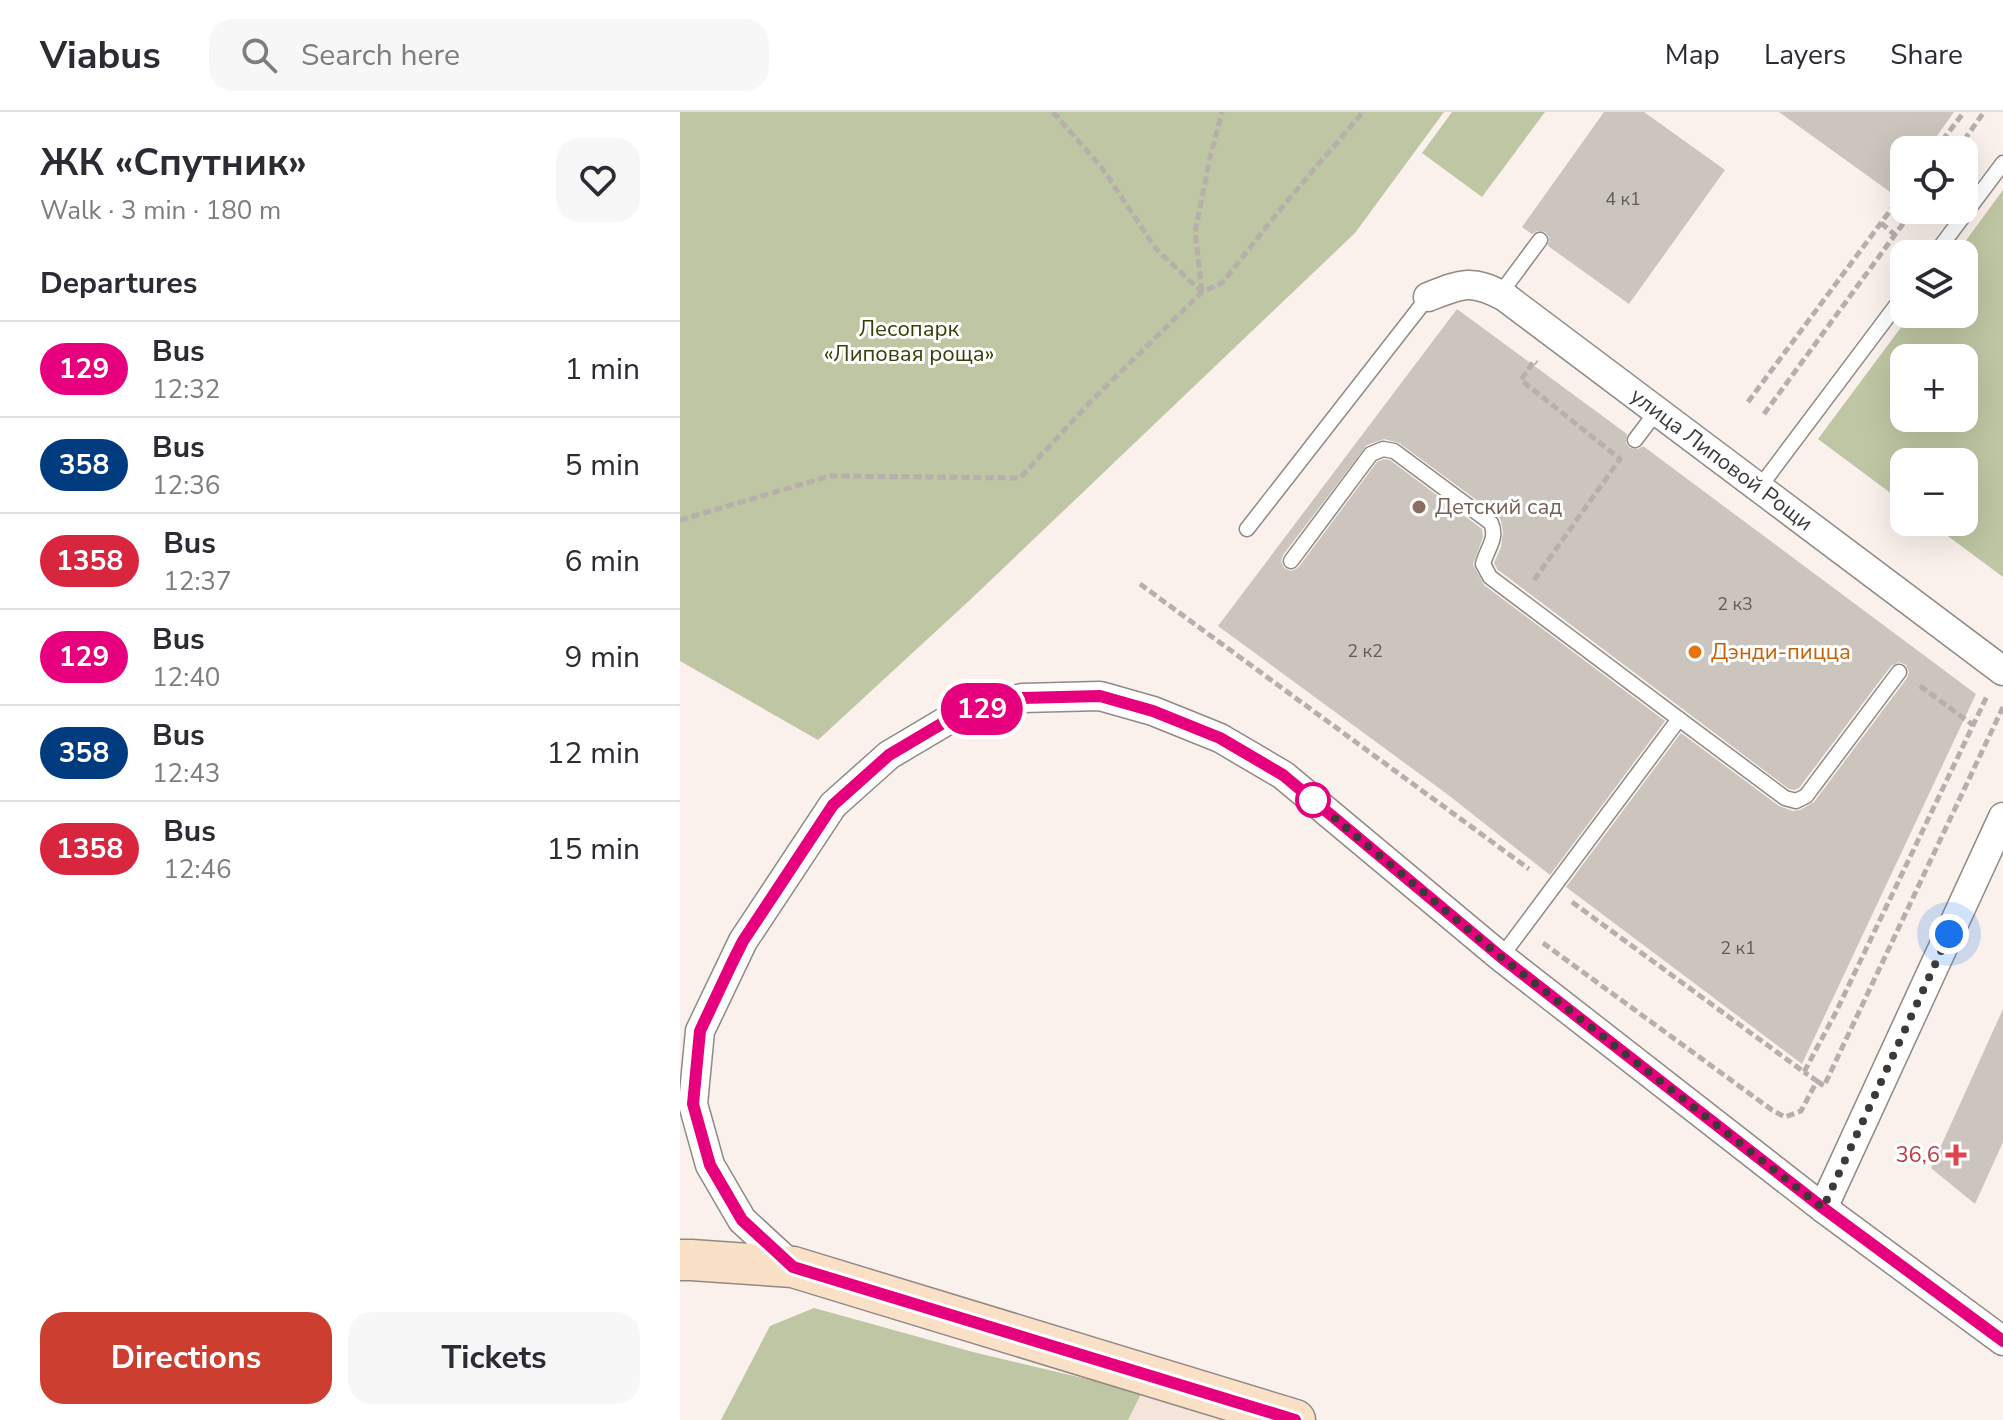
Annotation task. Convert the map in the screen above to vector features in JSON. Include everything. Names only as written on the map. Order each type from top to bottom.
[{"type":"street","name":"улица Липовой Рощи","points":[[1428,297],[1457,286],[1482,285],[1500,294],[1759,488],[1996,682]]},
{"type":"street","points":[[793,1267],[742,1220],[710,1165],[693,1104],[700,1031],[743,941],[833,805],[889,755],[953,717],[1022,698],[1100,696],[1153,711],[1220,738],[1283,775],[1501,957],[1823,1208],[2003,1341]]},
{"type":"street","points":[[1823,1208],[2003,817]]},
{"type":"street","points":[[692,1260],[716,1252],[730,1229],[733,1205]]},
{"type":"street","points":[[692,1260],[793,1267],[1295,1420]]},
{"type":"lane","points":[[1945,240],[2003,163]]},
{"type":"lane","points":[[1500,294],[1540,240]]},
{"type":"lane","points":[[1247,529],[1428,297]]},
{"type":"lane","points":[[1759,488],[1890,314]]},
{"type":"lane","points":[[1635,440],[1657,411]]},
{"type":"lane","points":[[1291,561],[1371,454],[1383,449],[1394,451],[1491,523],[1495,532],[1483,564],[1490,577],[1785,798],[1796,801],[1806,796],[1899,672]]},
{"type":"lane","points":[[1501,957],[1679,719]]},
{"type":"path","points":[[1053,112],[1102,168],[1156,249],[1202,292]]},
{"type":"path","points":[[1202,292],[1195,232],[1222,112]]},
{"type":"path","points":[[680,520],[830,476],[1020,478],[1094,398],[1202,292],[1222,283],[1363,112]]},
{"type":"path","points":[[1946,136],[1964,112]]},
{"type":"path","points":[[1967,136],[1984,112]]},
{"type":"path","points":[[1748,402],[1890,211]]},
{"type":"path","points":[[1881,223],[1895,235]]},
{"type":"path","points":[[1764,414],[1903,224]]},
{"type":"path","points":[[1521,600],[1620,459],[1521,380],[1532,364]]},
{"type":"path","points":[[1140,584],[1529,869]]},
{"type":"path","points":[[1899,672],[1973,725]]},
{"type":"path","points":[[1804,1072],[1996,682]]},
{"type":"path","points":[[1566,897],[1824,1086],[2003,707]]},
{"type":"path","points":[[1540,940],[1785,1117],[1801,1111],[1817,1081]]},
{"type":"shaded area","points":[[1142,1392],[1219,1420],[1128,1420]]},
{"type":"green space","name":"Лесопарк «Липовая роща»","points":[[680,112],[1444,112],[1355,233],[971,599],[818,740],[680,661]]},
{"type":"green space","points":[[1452,112],[1545,112],[1482,197],[1422,153]]},
{"type":"green space","points":[[2003,190],[2003,577],[1948,536],[1978,536],[1978,448],[1890,448],[1890,493],[1818,439],[1901,328],[1978,328],[1978,240],[1966,240]]},
{"type":"green space","points":[[814,1308],[973,1352],[1142,1392],[1128,1420],[721,1420],[770,1326]]},
{"type":"building","points":[[1604,112],[1644,112],[1725,170],[1629,304],[1548,246],[1549,237],[1545,232],[1532,234],[1522,227]]},
{"type":"building","points":[[1779,112],[1954,112],[1937,136],[1890,136],[1890,192]]},
{"type":"building","points":[[1457,309],[1627,434],[1626,443],[1630,448],[1643,446],[1976,694],[1802,1064],[1566,887],[1681,733],[1779,806],[1800,810],[1814,802],[1907,678],[1909,672],[1906,665],[1899,662],[1891,666],[1799,788],[1789,789],[1498,570],[1494,563],[1503,533],[1497,515],[1399,443],[1384,439],[1367,445],[1283,555],[1281,561],[1284,568],[1291,571],[1298,568],[1377,462],[1390,460],[1482,529],[1483,537],[1473,564],[1484,585],[1665,721],[1550,875],[1447,794],[1218,626]]},
{"type":"building","points":[[2003,1009],[2003,1142],[1975,1204],[1931,1168]]},
{"type":"bus line","name":"129","points":[[1295,1420],[793,1267],[742,1220],[710,1165],[693,1104],[700,1031],[743,941],[833,805],[889,755],[953,717],[1022,698],[1100,696],[1153,711],[1220,738],[1283,775],[1501,957],[1823,1208],[2003,1341]]},
{"type":"place","name":"Детский сад","points":[[1419,507]]},
{"type":"place","name":"Дэнди-пицца","points":[[1695,652]]},
{"type":"place","name":"36,6","points":[[1956,1155]]},
{"type":"route","points":[[1313,800],[1501,957],[1823,1208],[1949,934]]}]
